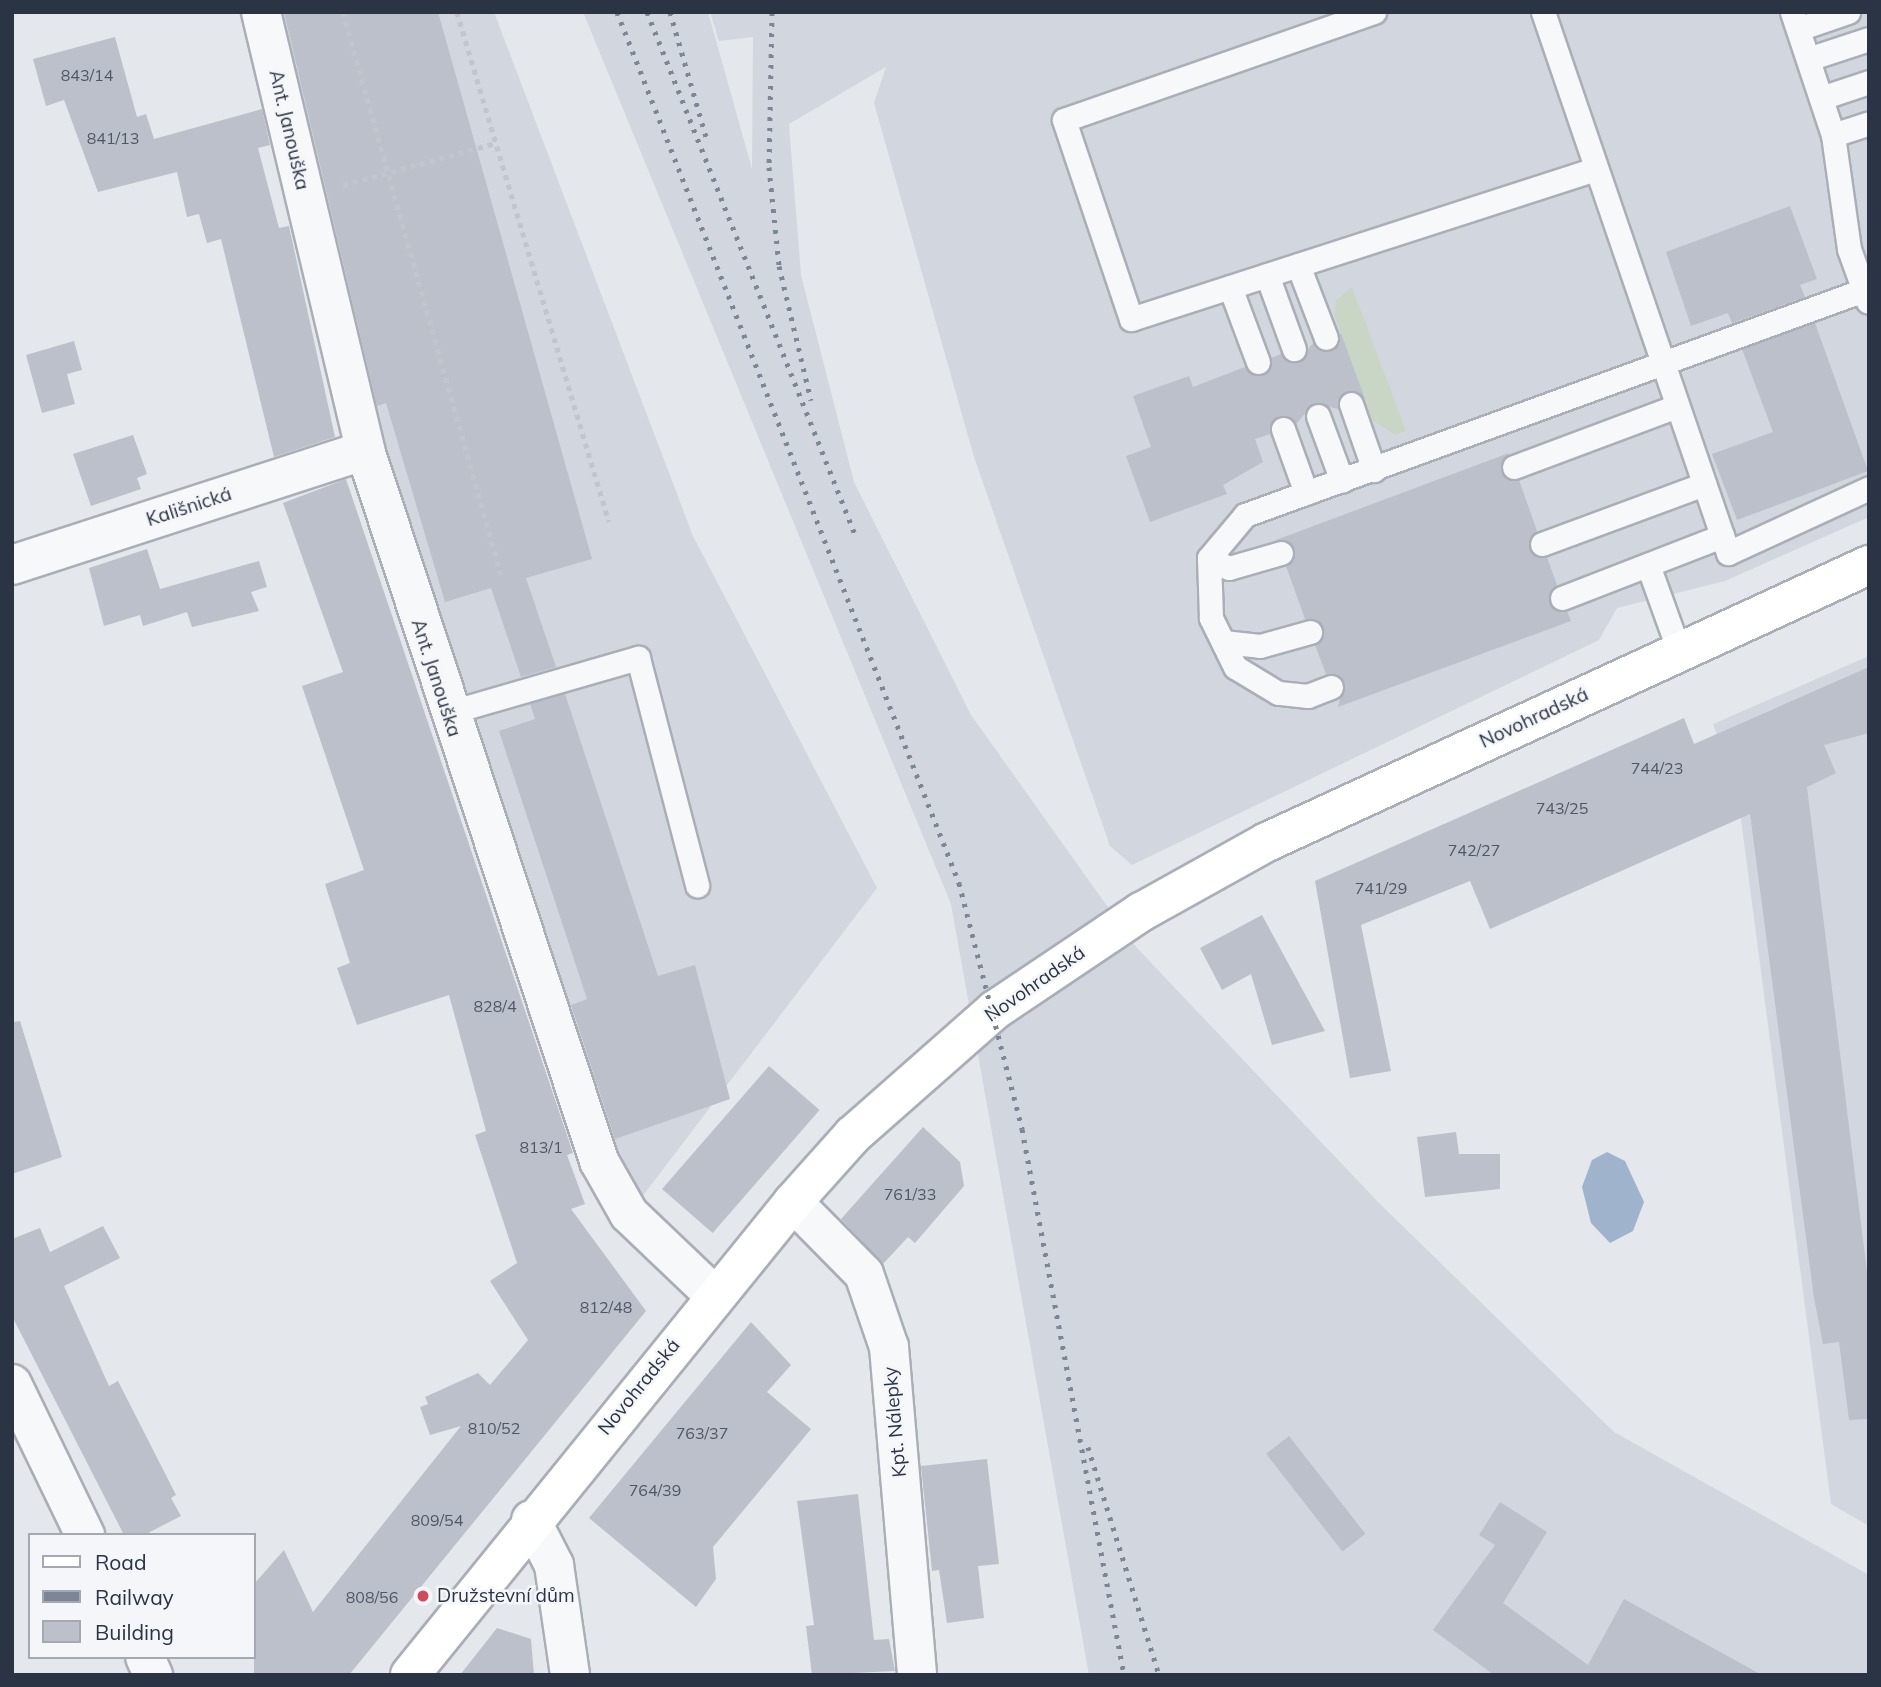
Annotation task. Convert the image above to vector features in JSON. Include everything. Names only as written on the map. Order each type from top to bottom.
[{"type":"main road","name":"Novohradská","points":[[410,1675],[531,1520],[793,1202],[931,1062],[995,1010],[1141,912],[1267,842],[1869,565]]},
{"type":"street","name":"Ant. Janouška","points":[[261,12],[365,450],[447,713],[599,1161],[629,1214],[714,1295]]},
{"type":"street","name":"Kališnická","points":[[12,565],[365,450]]},
{"type":"street","name":"Kpt. Nálepky","points":[[793,1202],[864,1274],[889,1347],[917,1675]]},
{"type":"street","points":[[12,1384],[84,1533]]},
{"type":"street","points":[[531,1520],[554,1565],[570,1675]]},
{"type":"street","points":[[146,1659],[153,1675]]},
{"type":"lane","points":[[1374,12],[1064,120],[1131,319],[1595,169]]},
{"type":"lane","points":[[1543,12],[1728,554],[1869,488]]},
{"type":"lane","points":[[1331,687],[1308,696],[1278,693],[1235,667],[1211,618],[1209,558],[1245,515],[1866,297],[1849,249],[1833,135],[1795,21],[1848,12]]},
{"type":"lane","points":[[1808,59],[1869,39]]},
{"type":"lane","points":[[1821,98],[1869,82]]},
{"type":"lane","points":[[1833,135],[1869,123]]},
{"type":"lane","points":[[1298,265],[1326,338]]},
{"type":"lane","points":[[1267,275],[1294,349]]},
{"type":"lane","points":[[1230,287],[1258,362]]},
{"type":"lane","points":[[1350,404],[1374,470]]},
{"type":"lane","points":[[1514,467],[1677,407]]},
{"type":"lane","points":[[1318,416],[1342,481]]},
{"type":"lane","points":[[1283,429],[1307,493]]},
{"type":"lane","points":[[1542,544],[1704,484]]},
{"type":"lane","points":[[1562,598],[1722,536]]},
{"type":"lane","points":[[1209,558],[1228,568],[1281,553]]},
{"type":"lane","points":[[1648,565],[1679,651]]},
{"type":"lane","points":[[1223,642],[1260,646],[1310,632]]},
{"type":"lane","points":[[447,713],[638,658],[697,884]]},
{"type":"path","points":[[343,12],[502,578]]},
{"type":"path","points":[[457,12],[609,522]]},
{"type":"path","points":[[304,195],[496,144]]},
{"type":"shaded area","points":[[260,12],[494,12],[693,536],[877,888],[629,1214],[447,713]]},
{"type":"shaded area","points":[[583,12],[708,12],[752,169],[753,37],[719,41],[710,12],[1869,12],[1869,517],[1725,581],[1617,608],[1599,640],[1132,865],[1110,846],[974,457],[874,103],[886,67],[789,124],[801,275],[854,482],[971,715],[1137,948],[1379,1203],[1614,1432],[1869,1575],[1869,1675],[1089,1675],[951,904]]},
{"type":"shaded area","points":[[1869,656],[1869,1526],[1831,1504],[1737,789],[1713,724]]},
{"type":"green space","points":[[1352,287],[1406,431],[1395,435],[1372,420],[1334,314],[1336,300]]},
{"type":"water","points":[[1607,1152],[1625,1161],[1644,1202],[1633,1231],[1610,1243],[1591,1223],[1582,1187],[1592,1160]]},
{"type":"building","points":[[284,12],[438,12],[592,559],[526,578],[556,667],[521,677],[491,588],[445,602],[386,403],[377,406]]},
{"type":"building","points":[[115,37],[137,117],[146,114],[154,139],[262,109],[270,145],[258,148],[279,228],[289,226],[335,437],[274,457],[221,239],[207,243],[199,214],[187,217],[177,172],[98,192],[64,100],[46,106],[33,59]]},
{"type":"building","points":[[1790,206],[1817,279],[1800,285],[1805,297],[1732,323],[1728,313],[1691,326],[1666,252]]},
{"type":"building","points":[[1815,323],[1868,471],[1737,520],[1712,454],[1773,432],[1742,349]]},
{"type":"building","points":[[1341,333],[1365,399],[1347,391],[1338,409],[1314,403],[1296,424],[1278,416],[1270,434],[1255,439],[1263,462],[1223,485],[1227,494],[1150,522],[1126,456],[1151,447],[1133,396],[1189,376],[1193,387],[1245,367],[1262,375],[1271,358],[1281,354],[1298,362],[1313,343],[1332,351]]},
{"type":"building","points":[[74,341],[82,370],[67,374],[75,404],[42,413],[26,355]]},
{"type":"building","points":[[133,435],[147,474],[137,478],[141,489],[91,506],[73,454]]},
{"type":"building","points":[[1509,453],[1501,471],[1519,480],[1537,531],[1529,548],[1547,557],[1557,585],[1549,602],[1567,611],[1571,621],[1338,707],[1344,683],[1326,674],[1315,645],[1323,628],[1305,619],[1286,566],[1294,548],[1276,540]]},
{"type":"building","points":[[346,479],[573,1153],[567,1155],[585,1204],[571,1209],[646,1311],[349,1675],[254,1675],[256,1582],[284,1550],[313,1612],[461,1426],[430,1435],[420,1407],[428,1404],[425,1397],[478,1373],[490,1385],[528,1340],[490,1281],[517,1263],[475,1135],[486,1131],[449,995],[357,1025],[337,968],[350,963],[325,884],[364,870],[302,686],[343,672],[283,503]]},
{"type":"building","points":[[147,549],[160,589],[259,561],[267,587],[251,592],[259,611],[192,627],[187,612],[143,626],[140,615],[104,626],[89,568]]},
{"type":"building","points":[[1869,667],[1869,733],[1824,745],[1836,773],[1807,787],[1869,1288],[1869,1419],[1849,1420],[1839,1342],[1823,1344],[1814,1298],[1750,814],[1490,929],[1470,881],[1361,925],[1391,1071],[1350,1078],[1315,881],[1684,718],[1694,744]]},
{"type":"building","points":[[565,694],[658,976],[695,965],[730,1099],[615,1139],[571,1005],[587,999],[499,731],[535,719],[530,704]]},
{"type":"building","points":[[1262,915],[1325,1031],[1272,1045],[1251,974],[1222,990],[1200,948]]},
{"type":"building","points":[[20,1021],[62,1157],[12,1174],[12,1022]]},
{"type":"building","points":[[769,1066],[820,1110],[713,1233],[662,1189]]},
{"type":"building","points":[[923,1127],[960,1162],[964,1186],[915,1243],[908,1237],[883,1264],[841,1219]]},
{"type":"building","points":[[1456,1132],[1459,1154],[1500,1154],[1500,1189],[1425,1197],[1417,1137]]},
{"type":"building","points":[[103,1226],[120,1258],[64,1286],[109,1386],[118,1381],[176,1495],[171,1498],[181,1516],[148,1533],[123,1533],[12,1316],[12,1239],[40,1228],[50,1252]]},
{"type":"building","points":[[751,1322],[791,1365],[767,1392],[811,1429],[713,1547],[716,1579],[696,1607],[589,1518]]},
{"type":"building","points":[[1289,1436],[1365,1534],[1342,1552],[1266,1454]]},
{"type":"building","points":[[987,1459],[999,1564],[978,1566],[984,1618],[947,1623],[939,1570],[932,1571],[921,1466]]},
{"type":"building","points":[[858,1494],[874,1640],[889,1639],[895,1671],[812,1675],[806,1626],[814,1625],[797,1501]]},
{"type":"building","points":[[1500,1502],[1547,1532],[1503,1603],[1588,1665],[1624,1599],[1762,1675],[1494,1675],[1433,1630],[1495,1545],[1479,1535]]},
{"type":"building","points":[[497,1628],[531,1639],[534,1675],[460,1675]]},
{"type":"railway","points":[[617,12],[959,883],[1022,1129],[1124,1675]]},
{"type":"railway","points":[[647,12],[856,537]]},
{"type":"railway","points":[[670,12],[706,137]]},
{"type":"railway","points":[[772,12],[769,167],[779,266],[811,400]]},
{"type":"railway","points":[[1088,1447],[1159,1675]]},
{"type":"place","name":"Družstevní dům","points":[[423,1596]]}]
